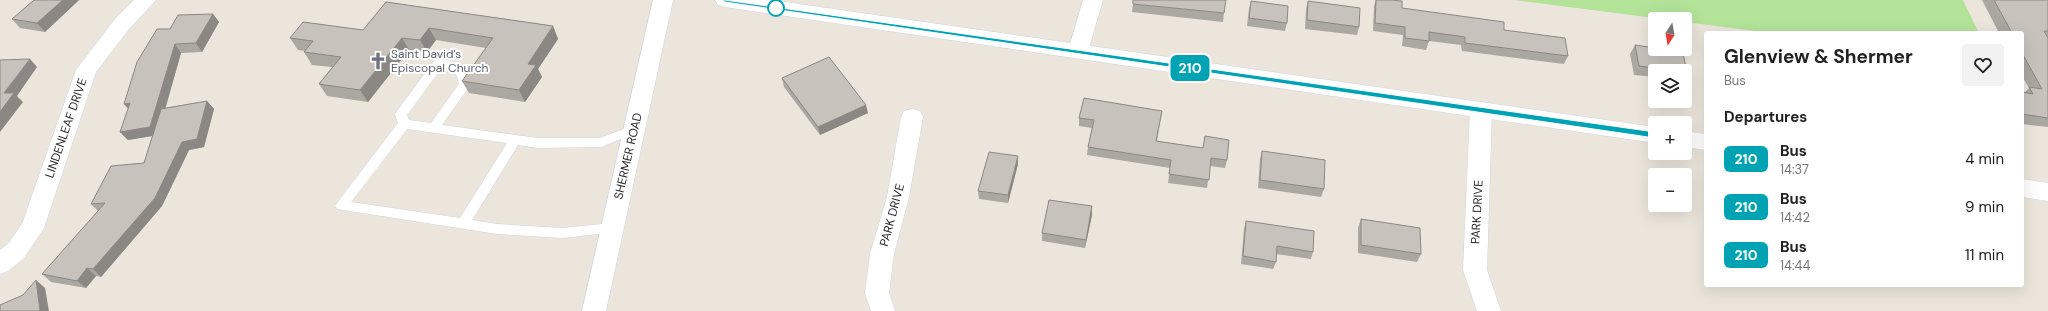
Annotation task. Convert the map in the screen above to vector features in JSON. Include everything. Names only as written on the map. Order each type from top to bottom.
[{"type":"main road","name":"LINDENLEAF DRIVE","points":[[0,264],[16,251],[32,228],[86,70],[122,24],[146,0]]},
{"type":"main road","name":"SHERMER ROAD","points":[[594,311],[663,0]]},
{"type":"main road","points":[[725,0],[774,4],[1078,51],[1648,134]]},
{"type":"main road","points":[[1078,51],[1094,0]]},
{"type":"main road","name":"PARK DRIVE","points":[[1481,110],[1475,270],[1489,311]]},
{"type":"main road","name":"PARK DRIVE","points":[[883,311],[877,293],[882,254],[898,197],[912,118]]},
{"type":"main road","points":[[1692,140],[1704,142]]},
{"type":"main road","points":[[2024,188],[2048,192]]},
{"type":"lane","points":[[404,124],[401,114],[439,63],[454,65],[464,72],[465,84],[434,128]]},
{"type":"lane","points":[[404,124],[538,143],[601,142],[634,129]]},
{"type":"lane","points":[[404,124],[341,206],[497,229],[562,233],[612,228]]},
{"type":"lane","points":[[463,224],[515,140]]},
{"type":"green space","points":[[1515,0],[1963,0],[1978,31],[1755,31],[1692,23],[1692,12],[1648,12],[1648,17]]},
{"type":"building","points":[[34,0],[63,0],[37,23],[12,19]]},
{"type":"building","points":[[1133,0],[1226,0],[1224,13],[1133,4]]},
{"type":"building","points":[[1376,0],[1402,1],[1402,8],[1504,22],[1504,30],[1565,38],[1568,56],[1465,43],[1465,37],[1429,32],[1429,41],[1405,38],[1405,27],[1375,23]]},
{"type":"building","points":[[1994,0],[2048,0],[2048,31],[2044,31],[2048,38],[2048,118],[2024,114],[2024,92],[2033,94],[2029,87],[2042,89],[2024,57],[2024,31],[2011,31]]},
{"type":"building","points":[[1251,1],[1288,6],[1287,23],[1249,18]]},
{"type":"building","points":[[1308,1],[1360,8],[1359,27],[1307,20]]},
{"type":"building","points":[[386,2],[553,26],[528,64],[536,65],[519,90],[462,81],[493,38],[429,28],[420,40],[402,38],[360,90],[319,84],[341,57],[304,52],[313,41],[290,38],[303,22],[363,30]]},
{"type":"building","points":[[213,14],[196,43],[175,44],[150,127],[120,132],[130,103],[124,104],[137,62],[157,29],[170,29],[178,15]]},
{"type":"building","points":[[1635,45],[1648,47],[1648,56],[1684,56],[1685,64],[1648,64],[1648,67],[1639,66]]},
{"type":"building","points":[[829,57],[866,105],[818,127],[782,78]]},
{"type":"building","points":[[30,59],[4,93],[14,93],[0,112],[0,60]]},
{"type":"building","points":[[1084,98],[1162,111],[1156,141],[1203,148],[1205,136],[1229,140],[1227,160],[1211,158],[1209,180],[1169,174],[1171,160],[1088,147],[1094,120],[1079,118]]},
{"type":"building","points":[[207,101],[197,139],[182,142],[155,198],[93,269],[87,268],[77,281],[42,274],[105,203],[91,204],[111,166],[144,163],[161,109]]},
{"type":"building","points":[[1262,151],[1325,160],[1324,189],[1260,180]]},
{"type":"building","points":[[989,152],[1018,156],[1008,195],[978,191]]},
{"type":"building","points":[[1049,200],[1092,206],[1086,240],[1042,233]]},
{"type":"building","points":[[1361,219],[1420,228],[1421,254],[1361,245]]},
{"type":"building","points":[[1246,221],[1314,231],[1313,252],[1277,246],[1276,262],[1243,256]]},
{"type":"building","points":[[36,280],[40,311],[0,311],[0,305],[23,295]]},
{"type":"bus line","name":"210","points":[[725,0],[1648,134]]},
{"type":"place","name":"Saint David's Episcopal Church","points":[[378,61]]}]
